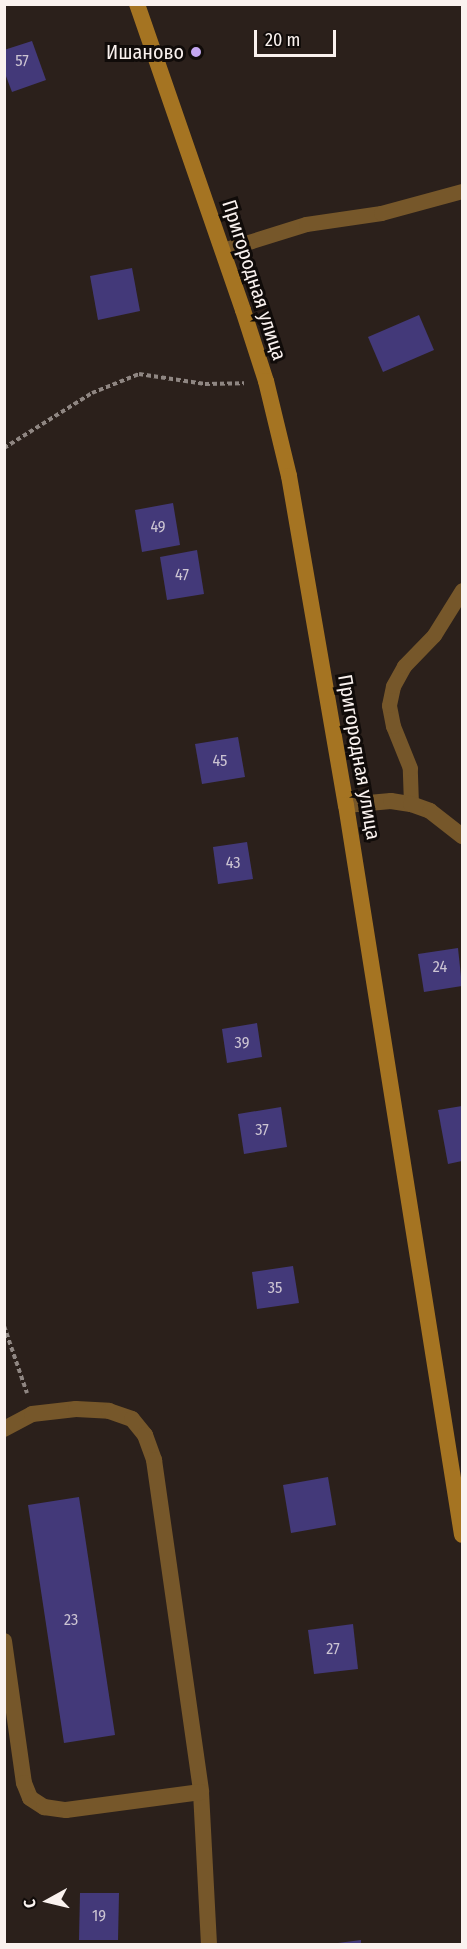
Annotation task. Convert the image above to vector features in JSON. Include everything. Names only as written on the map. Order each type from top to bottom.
[{"type":"main road","name":"Пригородная улица","points":[[137,4],[266,381],[289,476],[346,805],[462,1535]]},
{"type":"street","points":[[346,805],[391,801],[411,804],[430,811],[462,836]]},
{"type":"street","points":[[4,1429],[32,1414],[76,1409],[109,1411],[132,1419],[145,1435],[154,1460],[201,1792],[209,1944]]},
{"type":"street","points":[[4,1641],[24,1783],[30,1798],[44,1807],[66,1810],[201,1792]]},
{"type":"lane","points":[[223,250],[306,224],[381,213],[462,191]]},
{"type":"lane","points":[[411,804],[410,768],[393,726],[390,705],[393,686],[404,666],[434,635],[462,590]]},
{"type":"path","points":[[4,448],[92,393],[139,374],[205,384],[266,381]]},
{"type":"path","points":[[4,1326],[32,1414]]},
{"type":"building","points":[[32,41],[46,80],[12,92],[4,71],[4,50]]},
{"type":"building","points":[[132,268],[140,311],[98,320],[90,276]]},
{"type":"building","points":[[419,315],[434,350],[383,372],[368,337]]},
{"type":"building","points":[[173,503],[180,545],[142,552],[135,510]]},
{"type":"building","points":[[197,550],[204,594],[167,600],[160,557]]},
{"type":"building","points":[[238,737],[245,777],[202,784],[195,744]]},
{"type":"building","points":[[247,842],[253,879],[218,884],[213,847]]},
{"type":"building","points":[[458,948],[462,986],[424,992],[418,954]]},
{"type":"building","points":[[257,1023],[262,1057],[227,1063],[222,1029]]},
{"type":"building","points":[[462,1106],[462,1161],[448,1164],[438,1110]]},
{"type":"building","points":[[281,1107],[287,1147],[244,1154],[238,1114]]},
{"type":"building","points":[[293,1266],[299,1303],[257,1309],[252,1272]]},
{"type":"building","points":[[328,1477],[336,1525],[291,1533],[283,1485]]},
{"type":"building","points":[[79,1497],[115,1735],[64,1743],[28,1505]]},
{"type":"building","points":[[353,1624],[358,1669],[314,1674],[308,1630]]},
{"type":"building","points":[[80,1893],[119,1893],[118,1940],[79,1940]]},
{"type":"building","points":[[361,1940],[361,1944],[338,1944],[338,1943]]},
{"type":"place","name":"Ишаново","points":[[196,52]]}]
